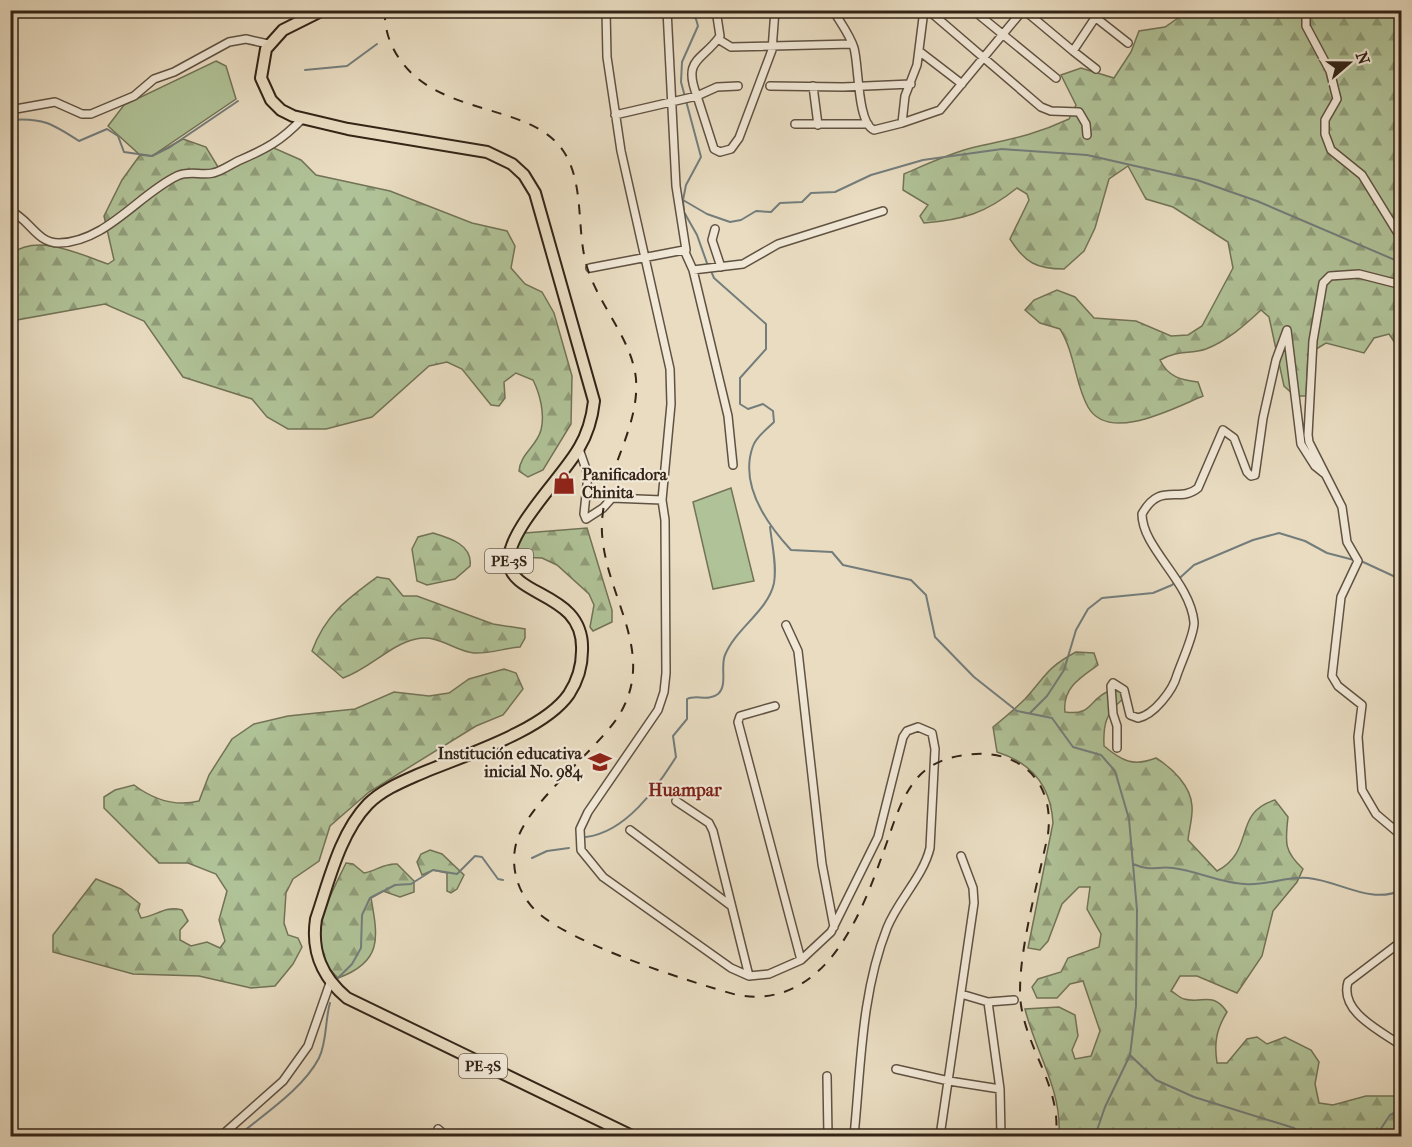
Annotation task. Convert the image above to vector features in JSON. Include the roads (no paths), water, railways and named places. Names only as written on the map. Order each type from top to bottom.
[{"type":"highway","points":[[268,44],[283,30],[323,10]]},
{"type":"highway","name":"PE-3S","points":[[268,44],[260,73],[267,92],[281,110],[302,118],[391,137],[474,149],[506,160],[524,175],[535,193],[592,387],[592,416],[579,449],[514,538],[509,556],[509,565],[517,579],[565,608],[573,616],[583,646],[578,679],[559,707],[536,722],[506,738],[388,789],[367,805],[347,836],[316,919],[315,950],[330,983],[347,998],[632,1137]]},
{"type":"street","points":[[606,10],[607,57],[615,115],[672,383],[662,500],[665,520],[664,692],[658,710],[588,812],[578,840],[584,857],[603,877],[731,968],[748,976],[769,974],[801,960],[817,947],[834,927],[878,837],[903,736],[914,727],[928,729],[935,742],[930,848],[927,861],[908,889],[887,928],[869,992],[854,1137]]},
{"type":"street","points":[[667,10],[676,186],[686,250],[696,270],[728,416],[733,465]]},
{"type":"street","points":[[716,10],[720,28],[718,39],[699,55],[691,76],[714,149],[720,152],[731,149],[739,138],[772,47],[775,10]]},
{"type":"street","points":[[832,10],[852,44],[858,86],[868,124],[874,130],[940,110],[1023,10],[1096,69]]},
{"type":"street","points":[[902,123],[905,96],[911,84],[926,10]]},
{"type":"street","points":[[926,10],[1041,107],[1051,111],[1079,112],[1084,117],[1087,135]]},
{"type":"street","points":[[974,10],[1056,78]]},
{"type":"street","points":[[1086,10],[1128,43]]},
{"type":"street","points":[[1306,10],[1305,26],[1330,71],[1337,99],[1325,120],[1328,145],[1338,157],[1362,175],[1401,240]]},
{"type":"street","points":[[1073,51],[1095,18]]},
{"type":"street","points":[[10,110],[55,102],[82,114],[91,114],[134,96],[154,79],[174,72],[229,42],[246,39],[268,44]]},
{"type":"street","points":[[718,39],[731,47],[852,44]]},
{"type":"street","points":[[919,51],[962,84]]},
{"type":"street","points":[[770,86],[911,84]]},
{"type":"street","points":[[615,115],[672,103],[717,87],[738,86]]},
{"type":"street","points":[[813,86],[818,125]]},
{"type":"street","points":[[10,211],[23,218],[38,235],[48,241],[69,242],[99,230],[131,211],[175,177],[194,172],[213,174],[265,149],[281,140],[302,118]]},
{"type":"street","points":[[795,124],[868,124]]},
{"type":"street","points":[[696,270],[743,264],[778,244],[883,211]]},
{"type":"street","points":[[715,229],[712,240],[718,268]]},
{"type":"street","points":[[590,268],[686,250]]},
{"type":"street","points":[[1401,285],[1359,274],[1341,274],[1326,279],[1320,289],[1313,341],[1308,435],[1342,507],[1347,542],[1358,561],[1341,597],[1332,675],[1338,687],[1362,705],[1358,738],[1362,790],[1376,814],[1401,836]]},
{"type":"street","points":[[1117,748],[1117,726],[1113,714],[1111,686],[1113,683],[1124,690],[1130,715],[1138,718],[1148,713],[1174,685],[1194,623],[1185,591],[1145,529],[1143,514],[1150,502],[1162,494],[1187,493],[1198,488],[1223,430],[1234,438],[1247,472],[1251,476],[1256,475],[1263,418],[1276,360],[1287,330],[1301,444],[1315,466],[1325,474]]},
{"type":"street","points":[[579,449],[588,475],[584,514],[586,519],[603,508],[612,498],[662,500]]},
{"type":"street","points":[[786,625],[798,651],[822,864],[834,927]]},
{"type":"street","points":[[775,706],[740,716],[738,722],[801,960]]},
{"type":"street","points":[[676,801],[709,823],[713,831],[748,976]]},
{"type":"street","points":[[630,830],[730,905]]},
{"type":"street","points":[[940,1137],[974,903],[973,888],[961,856]]},
{"type":"street","points":[[1401,941],[1348,982],[1345,991],[1350,1004],[1360,1016],[1401,1046]]},
{"type":"street","points":[[221,1137],[283,1081],[309,1046],[330,983]]},
{"type":"street","points":[[961,994],[988,1002],[1014,1000]]},
{"type":"street","points":[[988,1002],[1000,1089],[1001,1137]]},
{"type":"street","points":[[896,1069],[1000,1089]]},
{"type":"street","points":[[826,1076],[828,1137]]},
{"type":"street","points":[[438,1129],[446,1137]]},
{"type":"waterway","points":[[410,14],[432,10]]},
{"type":"waterway","points":[[686,10],[696,19],[698,26],[682,62],[681,82],[701,157],[686,185],[683,200],[684,212],[697,235],[708,266]]},
{"type":"waterway","points":[[305,70],[347,66],[377,44]]},
{"type":"waterway","points":[[10,120],[21,119],[47,123],[79,141],[107,129],[118,136],[124,152],[152,156],[170,147],[238,101]]},
{"type":"waterway","points":[[683,200],[707,214],[730,222],[741,220],[756,211],[771,212],[780,203],[802,202],[811,193],[835,192],[871,175],[923,160],[1002,149],[1087,155],[1197,180],[1257,201],[1402,263]]},
{"type":"waterway","points":[[711,271],[714,278],[766,324],[766,349],[740,378],[740,404],[748,409],[763,404],[773,411],[774,422],[754,443],[750,460],[750,475],[758,502],[782,540],[791,550],[832,552],[843,565],[911,580],[926,595],[935,637],[974,677],[1017,711],[1052,718],[1073,747],[1101,755],[1115,771],[1129,819],[1137,910],[1136,1006],[1130,1055],[1105,1107],[1095,1136]]},
{"type":"waterway","points":[[586,837],[614,827],[627,818],[659,782],[676,757],[673,736],[687,719],[687,699],[714,696],[721,690],[723,665],[730,645],[771,593],[775,562],[770,527]]},
{"type":"waterway","points":[[1030,713],[1047,696],[1064,670],[1076,630],[1088,609],[1102,598],[1153,593],[1172,585],[1194,565],[1253,540],[1279,533],[1305,541],[1327,553],[1354,560]]},
{"type":"waterway","points":[[1361,561],[1402,580]]},
{"type":"waterway","points":[[532,858],[547,851],[569,848]]},
{"type":"waterway","points":[[338,978],[352,964],[361,948],[362,915],[370,898],[395,885],[411,884],[433,870],[457,874],[475,856],[482,857],[498,879],[503,880]]},
{"type":"waterway","points":[[1133,864],[1150,868],[1182,870],[1236,883],[1261,884],[1292,878],[1308,878],[1367,894],[1390,894],[1402,890]]},
{"type":"waterway","points":[[238,1136],[293,1091],[312,1069],[323,1045],[330,1003]]},
{"type":"waterway","points":[[1130,1055],[1156,1080],[1194,1097],[1294,1128],[1302,1136]]},
{"type":"waterway","points":[[1376,1136],[1390,1115],[1402,1109]]},
{"type":"railway","points":[[385,10],[388,37],[401,61],[418,79],[439,92],[531,125],[550,136],[564,152],[571,165],[578,193],[587,267],[599,295],[622,336],[636,379],[636,399],[632,418],[607,494],[602,533],[606,558],[632,650],[633,673],[628,696],[616,720],[537,806],[519,835],[514,865],[523,895],[536,911],[553,924],[602,948],[689,981],[737,995],[767,996],[793,988],[815,974],[834,954],[863,905],[902,802],[920,775],[941,761],[965,755],[1001,756],[1016,762],[1029,771],[1039,783],[1049,815],[1048,834],[1021,966],[1020,987],[1025,1022],[1054,1101],[1056,1136]]},
{"type":"place","name":"Panificadora Chinita","points":[[564,483]]},
{"type":"place","name":"Institución educativa inicial No. 984","points":[[600,762]]},
{"type":"district","name":"Huampar","points":[[685,790]]}]
